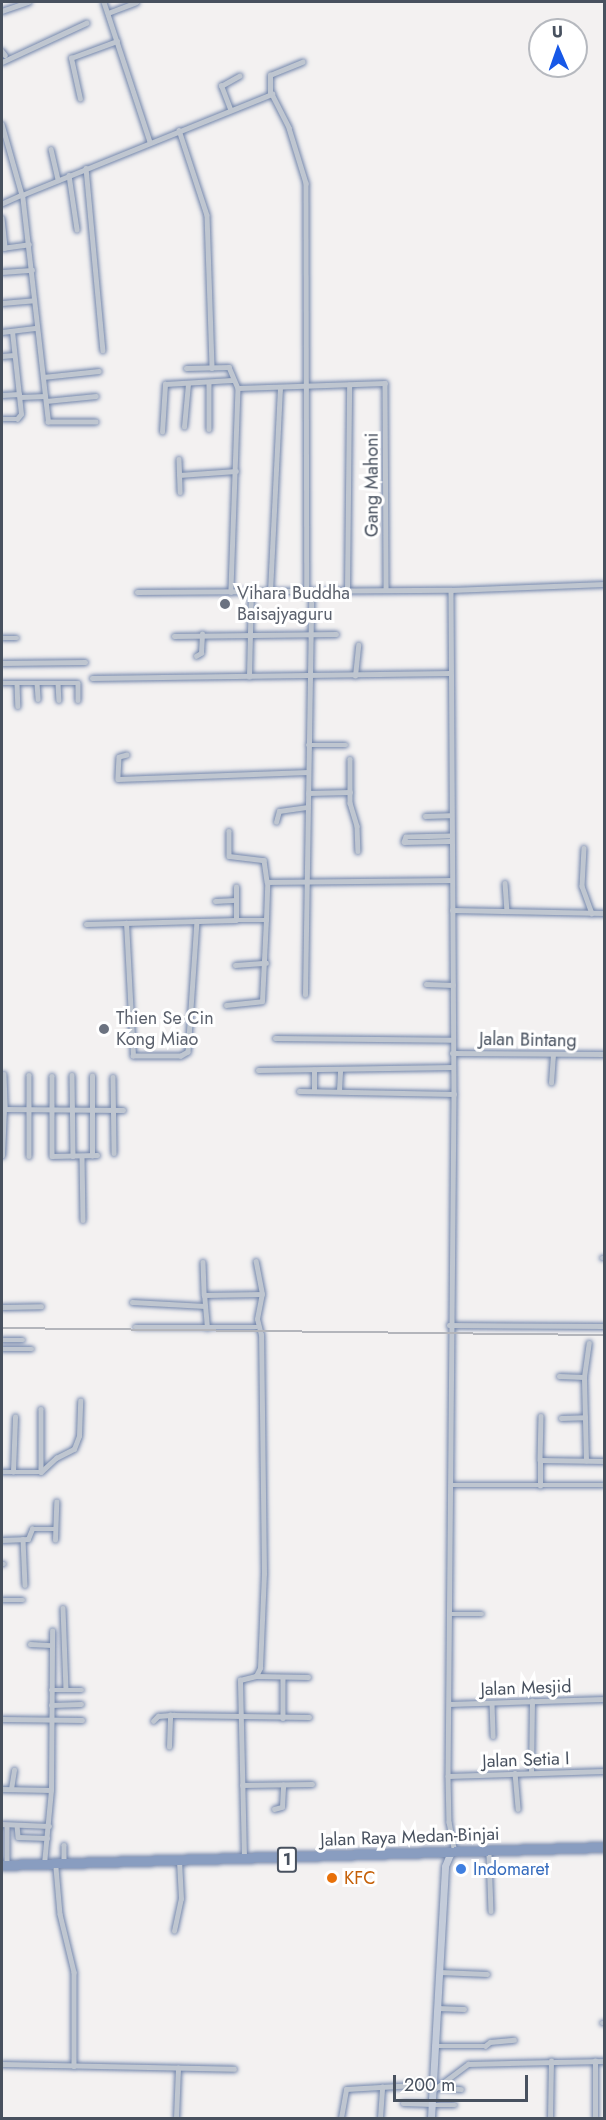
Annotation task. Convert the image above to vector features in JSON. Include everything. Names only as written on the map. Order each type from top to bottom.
[{"type":"highway","name":"Jalan Raya Medan-Binjai","points":[[3,1866],[179,1864],[604,1847]]},
{"type":"highway","name":"Jalan Raya Medan-Binjai","points":[[3,1866],[244,1858],[604,1852]]},
{"type":"street","points":[[2,9],[28,2]]},
{"type":"street","points":[[104,2],[150,142]]},
{"type":"street","points":[[108,13],[136,2]]},
{"type":"street","points":[[2,62],[86,23]]},
{"type":"street","points":[[80,99],[71,58],[117,41]]},
{"type":"street","points":[[303,62],[270,75],[270,94],[289,128],[306,183],[310,677],[305,995]]},
{"type":"street","points":[[230,109],[221,86],[238,76]]},
{"type":"street","points":[[2,204],[270,94]]},
{"type":"street","points":[[2,124],[22,195],[48,420],[52,425],[96,422]]},
{"type":"street","points":[[179,130],[207,215],[212,368]]},
{"type":"street","points":[[51,149],[58,180]]},
{"type":"street","points":[[86,168],[103,350]]},
{"type":"street","points":[[69,175],[77,229]]},
{"type":"street","points":[[2,218],[3,248],[29,244]]},
{"type":"street","points":[[2,272],[32,270]]},
{"type":"street","points":[[2,303],[34,300]]},
{"type":"street","points":[[2,332],[37,328]]},
{"type":"street","points":[[2,419],[21,416],[12,331]]},
{"type":"street","points":[[2,356],[14,355]]},
{"type":"street","points":[[186,368],[229,367],[232,380],[238,388],[231,592]]},
{"type":"street","points":[[43,377],[99,371]]},
{"type":"street","points":[[162,432],[164,385],[232,380]]},
{"type":"street","points":[[209,382],[209,429]]},
{"type":"street","name":"Gang Mahoni","points":[[349,385],[383,382],[386,387],[386,590]]},
{"type":"street","points":[[184,427],[188,384]]},
{"type":"street","points":[[238,388],[349,385],[347,590]]},
{"type":"street","points":[[270,592],[280,388]]},
{"type":"street","points":[[2,394],[46,398],[96,396]]},
{"type":"street","points":[[179,459],[180,492]]},
{"type":"street","points":[[179,475],[236,471]]},
{"type":"street","points":[[137,592],[451,590],[604,584]]},
{"type":"street","points":[[431,2118],[445,1866],[448,1854],[451,1485],[449,1325],[454,1094],[452,880],[449,814],[451,590]]},
{"type":"street","points":[[249,677],[251,592]]},
{"type":"street","points":[[174,636],[249,633],[336,634]]},
{"type":"street","points":[[196,656],[201,653],[202,634]]},
{"type":"street","points":[[2,638],[17,638]]},
{"type":"street","points":[[355,676],[358,645]]},
{"type":"street","points":[[2,663],[85,662]]},
{"type":"street","points":[[92,678],[310,677],[450,673]]},
{"type":"street","points":[[2,683],[78,683],[78,700]]},
{"type":"street","points":[[17,683],[18,706]]},
{"type":"street","points":[[37,683],[38,699]]},
{"type":"street","points":[[58,683],[59,700]]},
{"type":"street","points":[[308,745],[346,745]]},
{"type":"street","points":[[127,755],[118,757],[118,779],[308,771]]},
{"type":"street","points":[[350,759],[350,792],[358,851]]},
{"type":"street","points":[[308,793],[350,792]]},
{"type":"street","points":[[276,822],[279,811],[308,807]]},
{"type":"street","points":[[425,816],[449,814]]},
{"type":"street","points":[[226,1005],[261,1003],[266,963],[267,882],[264,860],[230,857],[229,831]]},
{"type":"street","points":[[406,837],[450,839],[404,842],[406,837]]},
{"type":"street","points":[[584,849],[582,886],[592,913]]},
{"type":"street","points":[[267,882],[452,880]]},
{"type":"street","points":[[505,883],[507,911]]},
{"type":"street","points":[[236,887],[236,920]]},
{"type":"street","points":[[215,901],[236,900]]},
{"type":"street","points":[[452,910],[604,913]]},
{"type":"street","points":[[86,924],[266,920]]},
{"type":"street","points":[[126,923],[131,1052],[139,1058],[188,1052],[197,921]]},
{"type":"street","points":[[235,965],[266,963]]},
{"type":"street","points":[[426,984],[453,985]]},
{"type":"street","points":[[275,1038],[452,1040]]},
{"type":"street","name":"Jalan Bintang","points":[[452,1053],[604,1054]]},
{"type":"street","points":[[551,1083],[553,1055]]},
{"type":"street","points":[[258,1070],[453,1067]]},
{"type":"street","points":[[314,1070],[314,1091]]},
{"type":"street","points":[[339,1091],[340,1070]]},
{"type":"street","points":[[2,1156],[4,1074]]},
{"type":"street","points":[[29,1075],[29,1156]]},
{"type":"street","points":[[52,1076],[52,1156],[95,1155],[92,1076]]},
{"type":"street","points":[[72,1076],[73,1156]]},
{"type":"street","points":[[113,1077],[114,1153]]},
{"type":"street","points":[[298,1091],[454,1094]]},
{"type":"street","points":[[3,1109],[123,1110]]},
{"type":"street","points":[[82,1156],[83,1220]]},
{"type":"street","points":[[203,1262],[207,1328]]},
{"type":"street","points":[[256,1263],[262,1294],[257,1327],[261,1334],[264,1574],[260,1668],[256,1677]]},
{"type":"street","points":[[204,1295],[262,1294]]},
{"type":"street","points":[[132,1302],[205,1306]]},
{"type":"street","points":[[2,1307],[41,1305]]},
{"type":"street","points":[[449,1325],[604,1326]]},
{"type":"street","points":[[135,1327],[257,1327]]},
{"type":"street","points":[[2,1340],[23,1340]]},
{"type":"street","points":[[586,1461],[584,1377],[589,1343]]},
{"type":"street","points":[[2,1349],[32,1349]]},
{"type":"street","points":[[559,1376],[584,1377]]},
{"type":"street","points":[[2,1472],[41,1472],[76,1446],[80,1401]]},
{"type":"street","points":[[41,1409],[41,1472]]},
{"type":"street","points":[[540,1416],[540,1486]]},
{"type":"street","points":[[13,1472],[15,1417]]},
{"type":"street","points":[[561,1418],[585,1417]]},
{"type":"street","points":[[540,1460],[604,1461]]},
{"type":"street","points":[[451,1485],[604,1485]]},
{"type":"street","points":[[55,1540],[56,1502]]},
{"type":"street","points":[[2,1540],[29,1538],[32,1529],[56,1529]]},
{"type":"street","points":[[23,1539],[25,1585]]},
{"type":"street","points":[[2,1600],[23,1600]]},
{"type":"street","points":[[63,1608],[66,1689]]},
{"type":"street","points":[[450,1614],[482,1614]]},
{"type":"street","points":[[44,1864],[51,1790],[52,1631]]},
{"type":"street","points":[[30,1644],[51,1645]]},
{"type":"street","points":[[244,1858],[240,1680],[256,1677],[308,1677]]},
{"type":"street","points":[[283,1678],[283,1718]]},
{"type":"street","points":[[51,1690],[82,1690]]},
{"type":"street","name":"Jalan Mesjid","points":[[448,1704],[604,1700]]},
{"type":"street","points":[[531,1773],[532,1701]]},
{"type":"street","points":[[492,1703],[493,1736]]},
{"type":"street","points":[[51,1705],[81,1704]]},
{"type":"street","points":[[169,1747],[170,1715]]},
{"type":"street","points":[[153,1721],[158,1716],[170,1715],[309,1717]]},
{"type":"street","points":[[2,1719],[82,1720]]},
{"type":"street","points":[[11,1790],[14,1770]]},
{"type":"street","name":"Jalan Setia I","points":[[448,1776],[604,1771]]},
{"type":"street","points":[[515,1773],[518,1809]]},
{"type":"street","points":[[242,1785],[312,1784]]},
{"type":"street","points":[[274,1809],[282,1807],[283,1785]]},
{"type":"street","points":[[2,1789],[51,1790]]},
{"type":"street","points":[[3,1866],[4,1825],[49,1826]]},
{"type":"street","points":[[17,1825],[18,1838],[47,1838]]},
{"type":"street","points":[[64,1845],[60,1865],[60,1914],[74,1972],[74,2066]]},
{"type":"street","points":[[489,1854],[491,1911]]},
{"type":"street","points":[[174,1931],[181,1899],[179,1864]]},
{"type":"street","points":[[439,1972],[487,1974]]},
{"type":"street","points":[[437,2008],[464,2009]]},
{"type":"street","points":[[435,2046],[485,2046],[490,2042],[514,2040]]},
{"type":"street","points":[[550,2118],[551,2061]]},
{"type":"street","points":[[595,2061],[595,2118]]},
{"type":"street","points":[[434,2088],[468,2064],[604,2061]]},
{"type":"street","points":[[2,2064],[234,2069]]},
{"type":"street","points":[[176,2118],[178,2068]]},
{"type":"street","points":[[380,2118],[382,2087]]},
{"type":"street","points":[[341,2118],[346,2089],[382,2087],[461,2089]]},
{"type":"street","points":[[403,2103],[455,2104]]},
{"type":"railway","points":[[2,1328],[604,1335]]},
{"type":"place","name":"Vihara Buddha Baisajyaguru","points":[[225,604]]},
{"type":"place","name":"Thien Se Cin Kong Miao","points":[[104,1029]]},
{"type":"place","name":"Indomaret","points":[[461,1869]]},
{"type":"place","name":"KFC","points":[[332,1878]]}]
